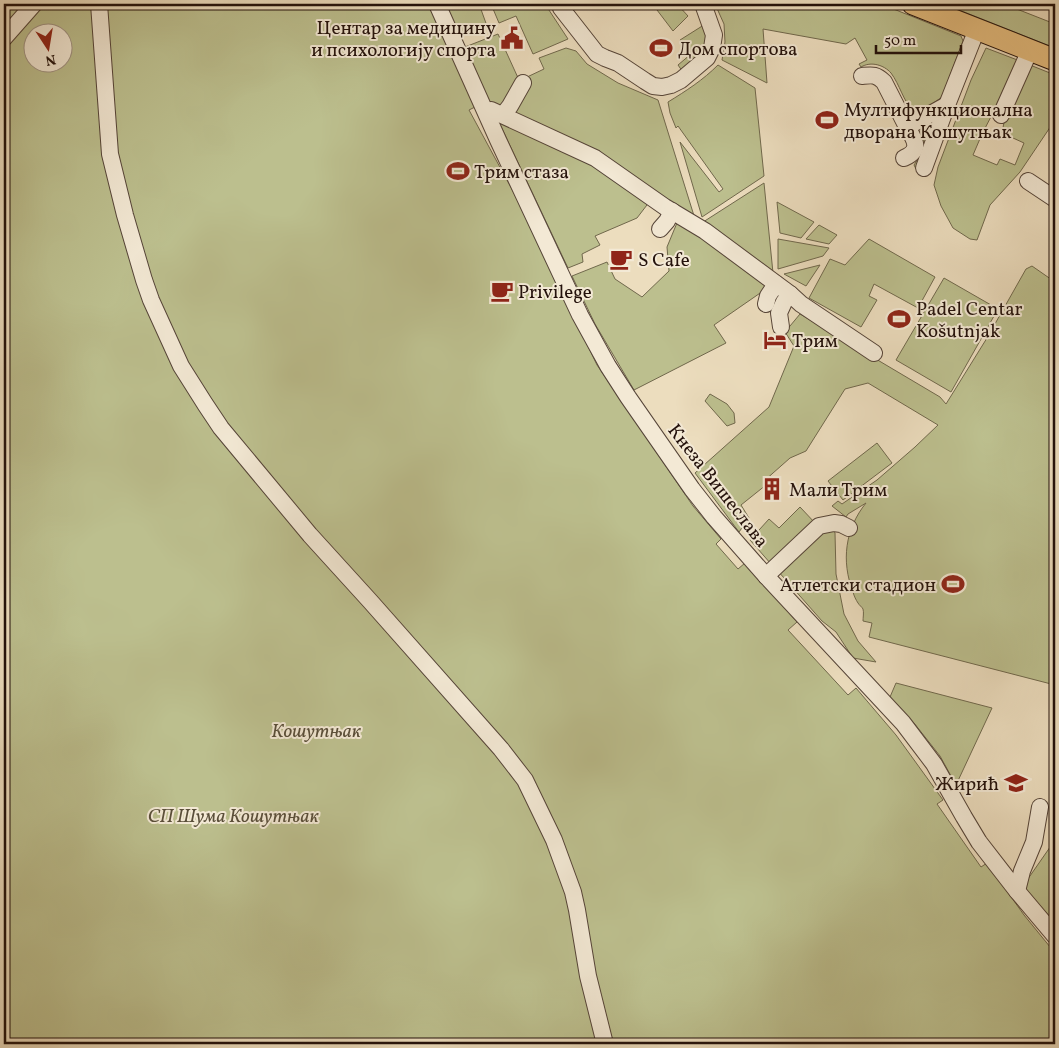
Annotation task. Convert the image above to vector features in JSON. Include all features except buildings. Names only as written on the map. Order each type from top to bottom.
[{"type":"main road","points":[[913,4],[1055,60]]},
{"type":"street","points":[[4,38],[34,4]]},
{"type":"street","points":[[99,4],[110,154],[124,215],[146,287],[181,366],[221,428],[304,528],[501,749],[524,780],[554,840],[573,892],[588,976],[605,1044]]},
{"type":"street","name":"Кнеза Вишеслава","points":[[437,4],[580,315],[628,398],[692,489],[734,540],[903,723],[934,764],[979,842],[1055,936]]},
{"type":"street","points":[[560,4],[561,8],[596,54],[618,63],[653,86],[662,87],[681,80],[707,58],[712,48],[714,35],[703,4]]},
{"type":"street","points":[[566,4],[618,63]]},
{"type":"street","points":[[924,168],[977,29]]},
{"type":"street","points":[[1002,115],[1030,50]]},
{"type":"street","points":[[862,76],[873,75],[879,77],[884,82],[914,138],[915,151],[912,155],[904,158]]},
{"type":"street","points":[[503,115],[523,83]]},
{"type":"street","points":[[907,127],[947,105]]},
{"type":"street","points":[[486,112],[491,110],[503,115],[595,158],[704,232],[774,305]]},
{"type":"street","points":[[1028,181],[1055,199]]},
{"type":"street","points":[[660,229],[672,211]]},
{"type":"street","points":[[774,305],[790,294]]},
{"type":"street","points":[[774,305],[784,302],[790,294]]},
{"type":"street","points":[[790,294],[798,302],[874,353]]},
{"type":"street","points":[[766,576],[819,526],[834,523],[849,528]]},
{"type":"street","points":[[1018,891],[1022,871],[1034,842],[1040,807]]},
{"type":"green space","name":"Кошутњак","points":[[4,4],[430,4],[475,107],[469,110],[515,195],[597,365],[693,506],[721,539],[716,544],[738,569],[745,563],[797,622],[788,630],[848,695],[856,688],[896,735],[943,800],[937,804],[981,867],[987,863],[1024,915],[1055,953],[1055,1044],[4,1044]]},
{"type":"green space","points":[[445,4],[479,4],[487,26],[460,37]]},
{"type":"green space","points":[[491,4],[545,4],[568,39],[533,54],[516,16],[499,23]]},
{"type":"green space","points":[[665,4],[677,4],[688,16],[673,31],[657,10]]},
{"type":"green space","points":[[715,4],[881,4],[961,36],[963,41],[942,97],[914,112],[888,70],[873,64],[861,67],[859,64],[867,60],[855,38],[846,44],[763,29],[767,83],[722,60],[725,42],[724,24]]},
{"type":"green space","points":[[944,4],[1004,4],[1055,24],[1055,48]]},
{"type":"green space","points":[[707,23],[707,39],[702,55],[685,75],[678,65],[691,54],[680,40]]},
{"type":"green space","points":[[498,34],[519,80],[502,113],[491,106],[465,47]]},
{"type":"green space","points":[[566,48],[576,51],[587,64],[618,83],[658,100],[695,219],[507,114],[525,78],[544,69],[539,58]]},
{"type":"green space","points":[[986,48],[1020,61],[973,155],[997,165],[1000,159],[1015,165],[1024,143],[1002,133],[1005,117],[1030,65],[1055,75],[1055,120],[1020,172],[990,205],[977,240],[970,239],[953,228],[941,206],[934,185],[938,167],[971,80]]},
{"type":"green space","points":[[718,65],[755,88],[764,176],[702,217],[680,142],[719,192],[723,189],[678,126],[676,128],[668,102],[694,85]]},
{"type":"green space","points":[[496,116],[567,149],[650,201],[637,218],[595,236],[600,245],[582,254],[583,262],[568,268]]},
{"type":"green space","points":[[932,125],[916,169],[914,165],[920,156],[921,130]]},
{"type":"green space","points":[[764,183],[773,273],[700,224]]},
{"type":"green space","points":[[777,202],[814,222],[801,238],[780,233]]},
{"type":"green space","points":[[679,218],[767,284],[766,289],[714,325],[726,343],[634,390],[595,324],[572,276],[607,262],[615,279],[642,297],[669,271],[667,247]]},
{"type":"green space","points":[[819,225],[837,235],[829,244],[806,239]]},
{"type":"green space","points":[[778,239],[829,248],[823,256],[778,269]]},
{"type":"green space","points":[[869,239],[935,277],[918,308],[874,284],[869,296],[877,300],[861,327],[809,298],[830,259],[845,265]]},
{"type":"green space","points":[[820,265],[806,286],[784,274]]},
{"type":"green space","points":[[1032,266],[1055,282],[1055,685],[869,637],[872,623],[863,621],[863,609],[853,593],[846,557],[849,534],[866,503],[846,517],[832,506],[838,501],[842,504],[877,480],[938,425],[868,383],[845,389],[806,451],[790,458],[764,481],[766,485],[741,505],[749,518],[739,532],[695,473],[769,407],[794,346],[785,332],[800,314],[940,397],[946,404],[987,338],[1026,269]]},
{"type":"green space","points":[[944,278],[998,309],[951,392],[896,360]]},
{"type":"green space","points":[[710,394],[727,404],[734,413],[735,423],[727,426],[705,401]]},
{"type":"green space","points":[[877,443],[892,463],[843,500],[828,481]]},
{"type":"green space","points":[[800,507],[816,524],[771,564],[750,540],[769,519],[779,528]]},
{"type":"green space","points":[[832,527],[835,533],[836,574],[844,614],[858,641],[876,662],[853,658],[836,632],[822,621],[777,570],[820,530]]},
{"type":"green space","points":[[896,683],[992,708],[956,785],[940,756],[890,697]]},
{"type":"green space","points":[[1055,840],[1055,923],[1023,886]]},
{"type":"place","name":"Центар за медицину и психологију спорта","points":[[512,38]]},
{"type":"place","name":"Дом спортова","points":[[661,48]]},
{"type":"place","name":"Мултифункционална дворана Кошутњак","points":[[827,120]]},
{"type":"place","name":"Трим стаза","points":[[458,171]]},
{"type":"place","name":"S Cafe","points":[[621,259]]},
{"type":"place","name":"Privilege","points":[[502,291]]},
{"type":"place","name":"Padel Centar Košutnjak","points":[[899,319]]},
{"type":"place","name":"Трим","points":[[775,340]]},
{"type":"place","name":"Мали Трим","points":[[772,489]]},
{"type":"place","name":"Атлетски стадион","points":[[953,584]]},
{"type":"place","name":"Жирић","points":[[1016,783]]},
{"type":"park label","name":"СП Шума Кошутњак","points":[[233,815]]}]
